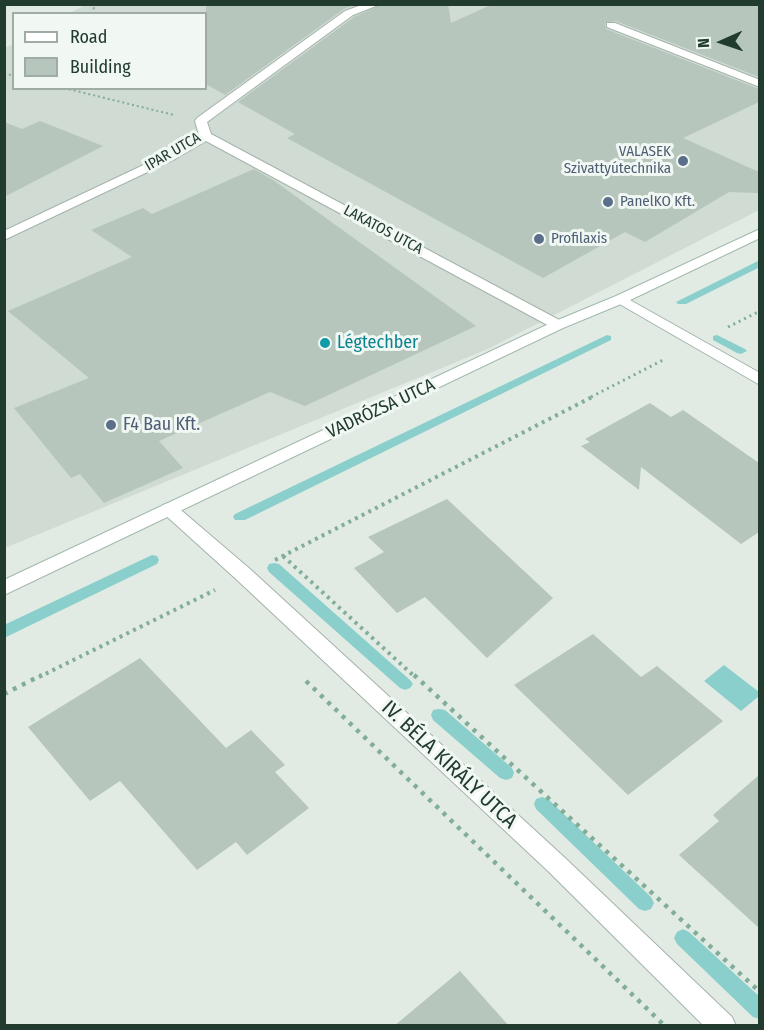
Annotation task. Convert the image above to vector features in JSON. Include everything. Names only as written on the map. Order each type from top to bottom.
[{"type":"street","name":"IPAR UTCA","points":[[4,236],[171,156],[206,136],[201,122],[350,13],[376,4]]},
{"type":"street","points":[[611,25],[759,84]]},
{"type":"street","name":"LAKATOS UTCA","points":[[206,136],[558,325]]},
{"type":"street","name":"VADRÓZSA UTCA","points":[[4,588],[558,325],[621,299],[759,233]]},
{"type":"street","points":[[621,299],[759,380]]},
{"type":"street","name":"IV. BÉLA KIRÁLY UTCA","points":[[170,509],[556,864],[723,1026]]},
{"type":"path","points":[[72,90],[201,122]]},
{"type":"path","points":[[4,694],[212,592],[243,574],[284,556],[759,311]]},
{"type":"path","points":[[284,556],[759,992]]},
{"type":"path","points":[[212,592],[221,600]]},
{"type":"path","points":[[299,674],[665,1026]]},
{"type":"shaded area","points":[[87,4],[759,5],[759,210],[488,349],[5,548],[5,48],[12,44],[12,90],[207,90],[207,12],[72,12]]},
{"type":"water","points":[[724,665],[759,692],[759,696],[741,711],[704,681]]},
{"type":"building","points":[[206,4],[356,4],[344,9],[225,95],[207,85]]},
{"type":"building","points":[[383,4],[448,4],[451,23],[493,4],[759,4],[759,77],[616,21],[605,23],[606,29],[759,89],[759,102],[683,138],[759,172],[759,193],[729,192],[645,242],[625,232],[543,278],[287,138],[295,134],[238,102],[354,17]]},
{"type":"building","points":[[40,121],[103,146],[4,197],[4,122],[22,129]]},
{"type":"building","points":[[254,169],[273,180],[476,326],[305,406],[270,392],[159,441],[183,468],[104,503],[80,474],[71,478],[14,408],[89,378],[8,311],[132,257],[91,230],[143,208],[152,214]]},
{"type":"building","points":[[650,403],[671,417],[683,410],[759,463],[759,532],[741,544],[641,467],[639,490],[581,446],[590,442],[585,439]]},
{"type":"building","points":[[447,499],[553,598],[487,658],[425,597],[397,613],[354,568],[384,552],[368,537]]},
{"type":"building","points":[[593,634],[641,677],[657,666],[723,721],[628,795],[514,685]]},
{"type":"building","points":[[140,658],[226,748],[251,730],[285,765],[275,772],[309,808],[247,855],[236,842],[197,870],[120,781],[90,801],[28,727]]},
{"type":"building","points":[[759,775],[759,928],[679,855],[719,821],[713,815]]},
{"type":"building","points":[[460,971],[509,1026],[394,1026]]},
{"type":"waterway","points":[[682,302],[760,263]]},
{"type":"waterway","points":[[240,517],[607,338]]},
{"type":"waterway","points":[[717,338],[741,351]]},
{"type":"waterway","points":[[4,632],[152,560]]},
{"type":"waterway","points":[[274,568],[405,684]]},
{"type":"waterway","points":[[439,715],[506,773]]},
{"type":"waterway","points":[[542,804],[645,903]]},
{"type":"waterway","points":[[683,938],[760,1010]]},
{"type":"place","name":"VALASEK Szivattyútechnika","points":[[683,161]]},
{"type":"place","name":"PanelKO Kft.","points":[[608,202]]},
{"type":"place","name":"Profilaxis","points":[[539,239]]},
{"type":"place","name":"Légtechber","points":[[325,343]]},
{"type":"place","name":"F4 Bau Kft.","points":[[111,425]]}]
